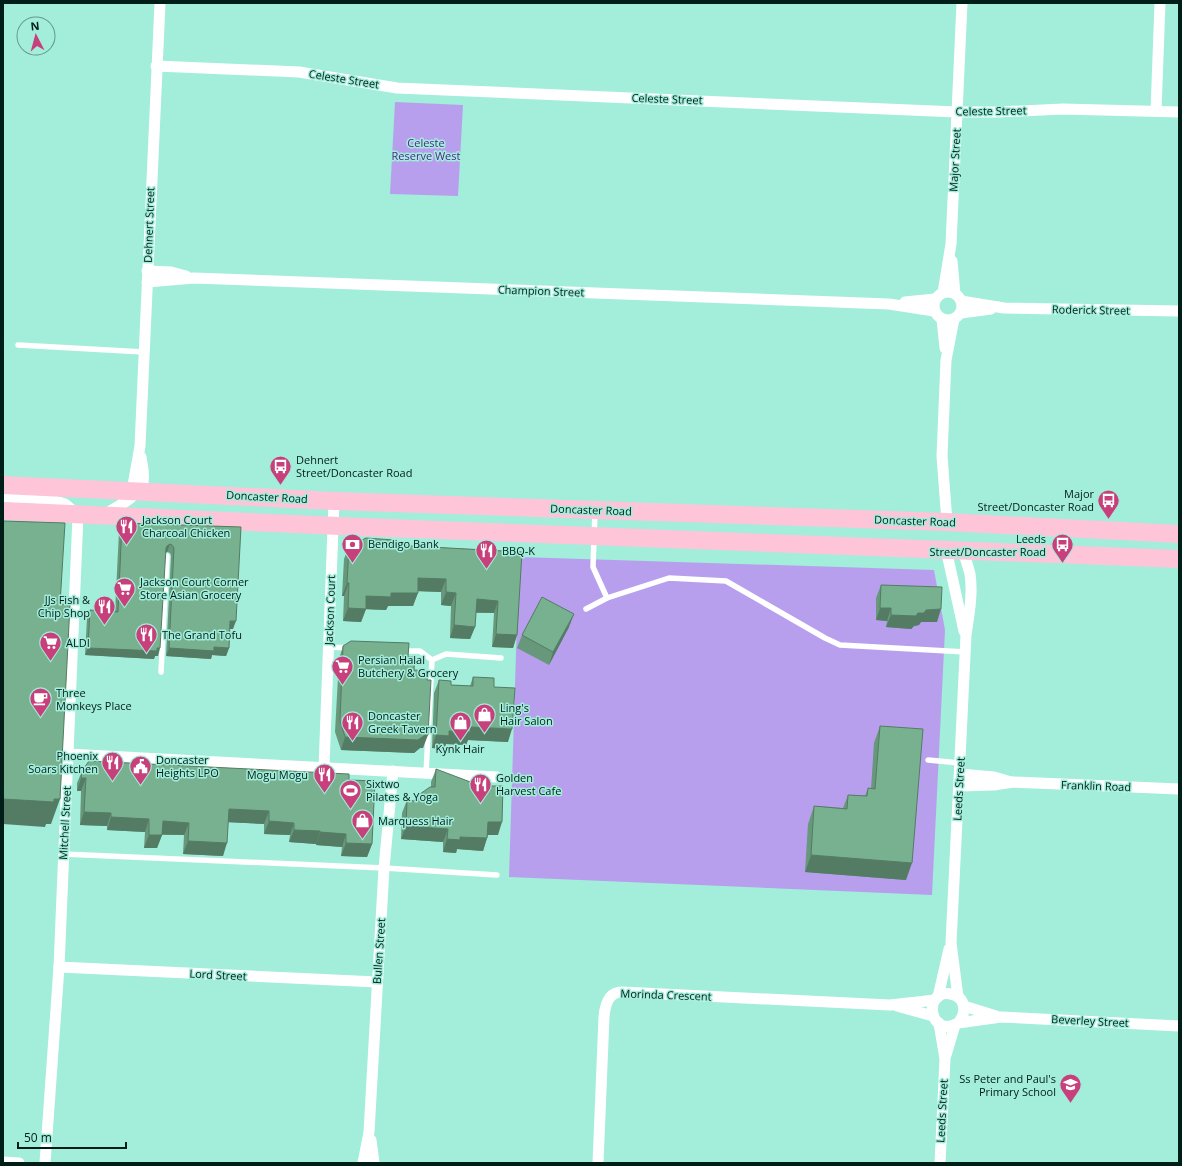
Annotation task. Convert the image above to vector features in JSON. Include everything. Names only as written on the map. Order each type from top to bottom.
[{"type":"main road","name":"Doncaster Road","points":[[3,485],[334,501],[947,522],[1179,534]]},
{"type":"main road","points":[[3,511],[334,526],[955,549],[1179,559]]},
{"type":"main road","points":[[947,522],[955,549]]},
{"type":"street","name":"Dehnert Street","points":[[135,491],[142,487],[144,476],[140,446],[160,3]]},
{"type":"street","name":"Major Street","points":[[958,297],[951,244],[962,3]]},
{"type":"street","points":[[1156,111],[1160,3]]},
{"type":"street","name":"Celeste Street","points":[[156,66],[299,72],[397,88],[957,112],[1063,109],[1179,112]]},
{"type":"street","name":"Major Street","points":[[939,296],[951,244]]},
{"type":"street","name":"Champion Street","points":[[147,276],[171,272],[194,278],[889,304],[938,315]]},
{"type":"street","points":[[946,360],[938,315],[933,305],[939,296],[949,292],[958,297],[962,307],[957,316],[946,360],[942,456],[947,522]]},
{"type":"street","name":"Champion Street","points":[[889,304],[939,296]]},
{"type":"street","name":"Roderick Street","points":[[958,297],[1004,308]]},
{"type":"street","name":"Roderick Street","points":[[957,316],[1004,308],[1179,311]]},
{"type":"street","points":[[938,315],[947,321],[957,316]]},
{"type":"street","points":[[102,516],[125,502],[135,491]]},
{"type":"street","points":[[3,497],[49,499],[64,504],[78,515]]},
{"type":"street","name":"Jackson Court","points":[[324,768],[334,501]]},
{"type":"street","name":"Mitchell Street","points":[[45,1163],[59,967],[78,515]]},
{"type":"street","name":"Leeds Street","points":[[955,549],[970,575],[970,606],[966,635]]},
{"type":"street","name":"Leeds Street","points":[[955,549],[966,635],[951,943],[958,996]]},
{"type":"street","points":[[68,754],[497,777]]},
{"type":"street","name":"Franklin Road","points":[[960,768],[1013,782]]},
{"type":"street","name":"Bullen Street","points":[[363,1163],[369,1132],[384,868],[393,771]]},
{"type":"street","name":"Franklin Road","points":[[959,786],[994,785],[1013,782],[1179,789]]},
{"type":"street","name":"Leeds Street","points":[[937,998],[951,943]]},
{"type":"street","name":"Lord Street","points":[[59,967],[377,982]]},
{"type":"street","name":"Morinda Crescent","points":[[598,1163],[604,1017],[609,998],[614,994],[622,992],[890,1005],[937,998]]},
{"type":"street","points":[[948,994],[958,996],[962,1001],[964,1006],[964,1015],[957,1024],[947,1026],[936,1019],[932,1007],[937,998],[948,994]]},
{"type":"street","name":"Morinda Crescent","points":[[890,1005],[936,1019]]},
{"type":"street","name":"Beverley Street","points":[[964,1006],[1001,1017]]},
{"type":"street","name":"Beverley Street","points":[[957,1024],[1001,1017],[1179,1026]]},
{"type":"street","name":"Leeds Street","points":[[936,1019],[945,1059],[940,1163]]},
{"type":"street","name":"Leeds Street","points":[[945,1059],[957,1024]]},
{"type":"street","name":"Bullen Street","points":[[369,1132],[374,1163]]},
{"type":"street","points":[[3,1162],[19,1163]]},
{"type":"lane","points":[[18,345],[144,352]]},
{"type":"lane","points":[[595,510],[593,567],[607,598]]},
{"type":"lane","points":[[161,672],[167,556]]},
{"type":"lane","points":[[586,610],[607,598],[669,578],[726,581],[825,638],[840,645],[966,652]]},
{"type":"lane","points":[[329,647],[357,648]]},
{"type":"lane","points":[[396,650],[420,652],[432,660]]},
{"type":"lane","points":[[432,660],[446,654],[501,658]]},
{"type":"lane","points":[[426,773],[432,660]]},
{"type":"lane","points":[[928,760],[960,768]]},
{"type":"lane","points":[[64,854],[384,868],[497,875]]},
{"type":"green space","name":"Celeste Reserve West","points":[[395,102],[463,105],[458,196],[390,194]]},
{"type":"green space","points":[[519,557],[934,570],[945,630],[932,895],[509,877]]},
{"type":"building","points":[[3,521],[65,523],[60,604],[70,605],[60,799],[54,799],[54,802],[3,799]]},
{"type":"building","points":[[122,523],[241,527],[236,621],[230,621],[229,648],[214,647],[214,651],[169,648],[174,548],[170,544],[166,548],[160,648],[157,648],[157,651],[88,648],[90,610],[118,612]]},
{"type":"building","points":[[366,538],[394,540],[393,545],[522,552],[517,635],[496,634],[498,601],[477,599],[475,627],[454,625],[456,593],[446,592],[446,579],[418,578],[418,593],[391,593],[391,597],[366,596],[366,609],[348,608],[349,583],[347,583],[349,546]]},
{"type":"building","points":[[881,585],[942,587],[941,609],[926,610],[924,613],[918,613],[916,616],[891,615],[891,608],[880,608]]},
{"type":"building","points":[[542,597],[574,614],[553,652],[522,635]]},
{"type":"building","points":[[351,641],[409,643],[408,657],[415,657],[414,670],[428,671],[427,680],[431,680],[428,735],[425,735],[418,740],[345,737],[340,720],[343,646]]},
{"type":"building","points":[[473,677],[494,678],[494,687],[515,688],[512,729],[471,727],[470,732],[449,731],[449,736],[436,735],[439,680],[451,681],[451,685],[473,686]]},
{"type":"building","points":[[880,726],[923,729],[912,863],[811,855],[814,806],[847,809],[848,795],[867,796],[868,788],[875,789]]},
{"type":"building","points":[[89,761],[349,774],[349,780],[375,781],[372,844],[346,843],[346,834],[294,830],[294,823],[269,821],[269,811],[229,809],[227,843],[188,841],[189,823],[163,821],[162,835],[149,835],[149,819],[111,817],[111,813],[84,812],[86,778],[81,778],[82,771]]},
{"type":"building","points":[[436,769],[481,786],[503,786],[502,822],[488,822],[487,838],[460,837],[460,840],[447,839],[448,829],[406,826],[407,800],[414,801],[420,794],[430,787],[435,787]]},
{"type":"place","name":"Dehnert Street/Doncaster Road","points":[[280,486]]},
{"type":"place","name":"Major Street/Doncaster Road","points":[[1109,520]]},
{"type":"place","name":"Jackson Court Charcoal Chicken","points":[[127,546]]},
{"type":"place","name":"Bendigo Bank","points":[[352,564]]},
{"type":"place","name":"Leeds Street/Doncaster Road","points":[[1062,564]]},
{"type":"place","name":"BBQ-K","points":[[486,570]]},
{"type":"place","name":"Jackson Court Corner Store Asian Grocery","points":[[124,608]]},
{"type":"place","name":"JJs Fish & Chip Shop","points":[[105,626]]},
{"type":"place","name":"The Grand Tofu","points":[[147,654]]},
{"type":"place","name":"ALDI","points":[[51,662]]},
{"type":"place","name":"Persian Halal Butchery & Grocery","points":[[343,686]]},
{"type":"place","name":"Three Monkeys Place","points":[[40,718]]},
{"type":"place","name":"Ling's Hair Salon","points":[[484,734]]},
{"type":"place","name":"Doncaster Greek Tavern","points":[[352,742]]},
{"type":"place","name":"Kynk Hair","points":[[460,742]]},
{"type":"place","name":"Phoenix Soars Kitchen","points":[[113,782]]},
{"type":"place","name":"Doncaster Heights LPO","points":[[141,786]]},
{"type":"place","name":"Mogu Mogu","points":[[324,794]]},
{"type":"place","name":"Golden Harvest Cafe","points":[[480,804]]},
{"type":"place","name":"Sixtwo Pilates & Yoga","points":[[351,810]]},
{"type":"place","name":"Marquess Hair","points":[[363,840]]},
{"type":"place","name":"Ss Peter and Paul's Primary School","points":[[1071,1104]]}]
